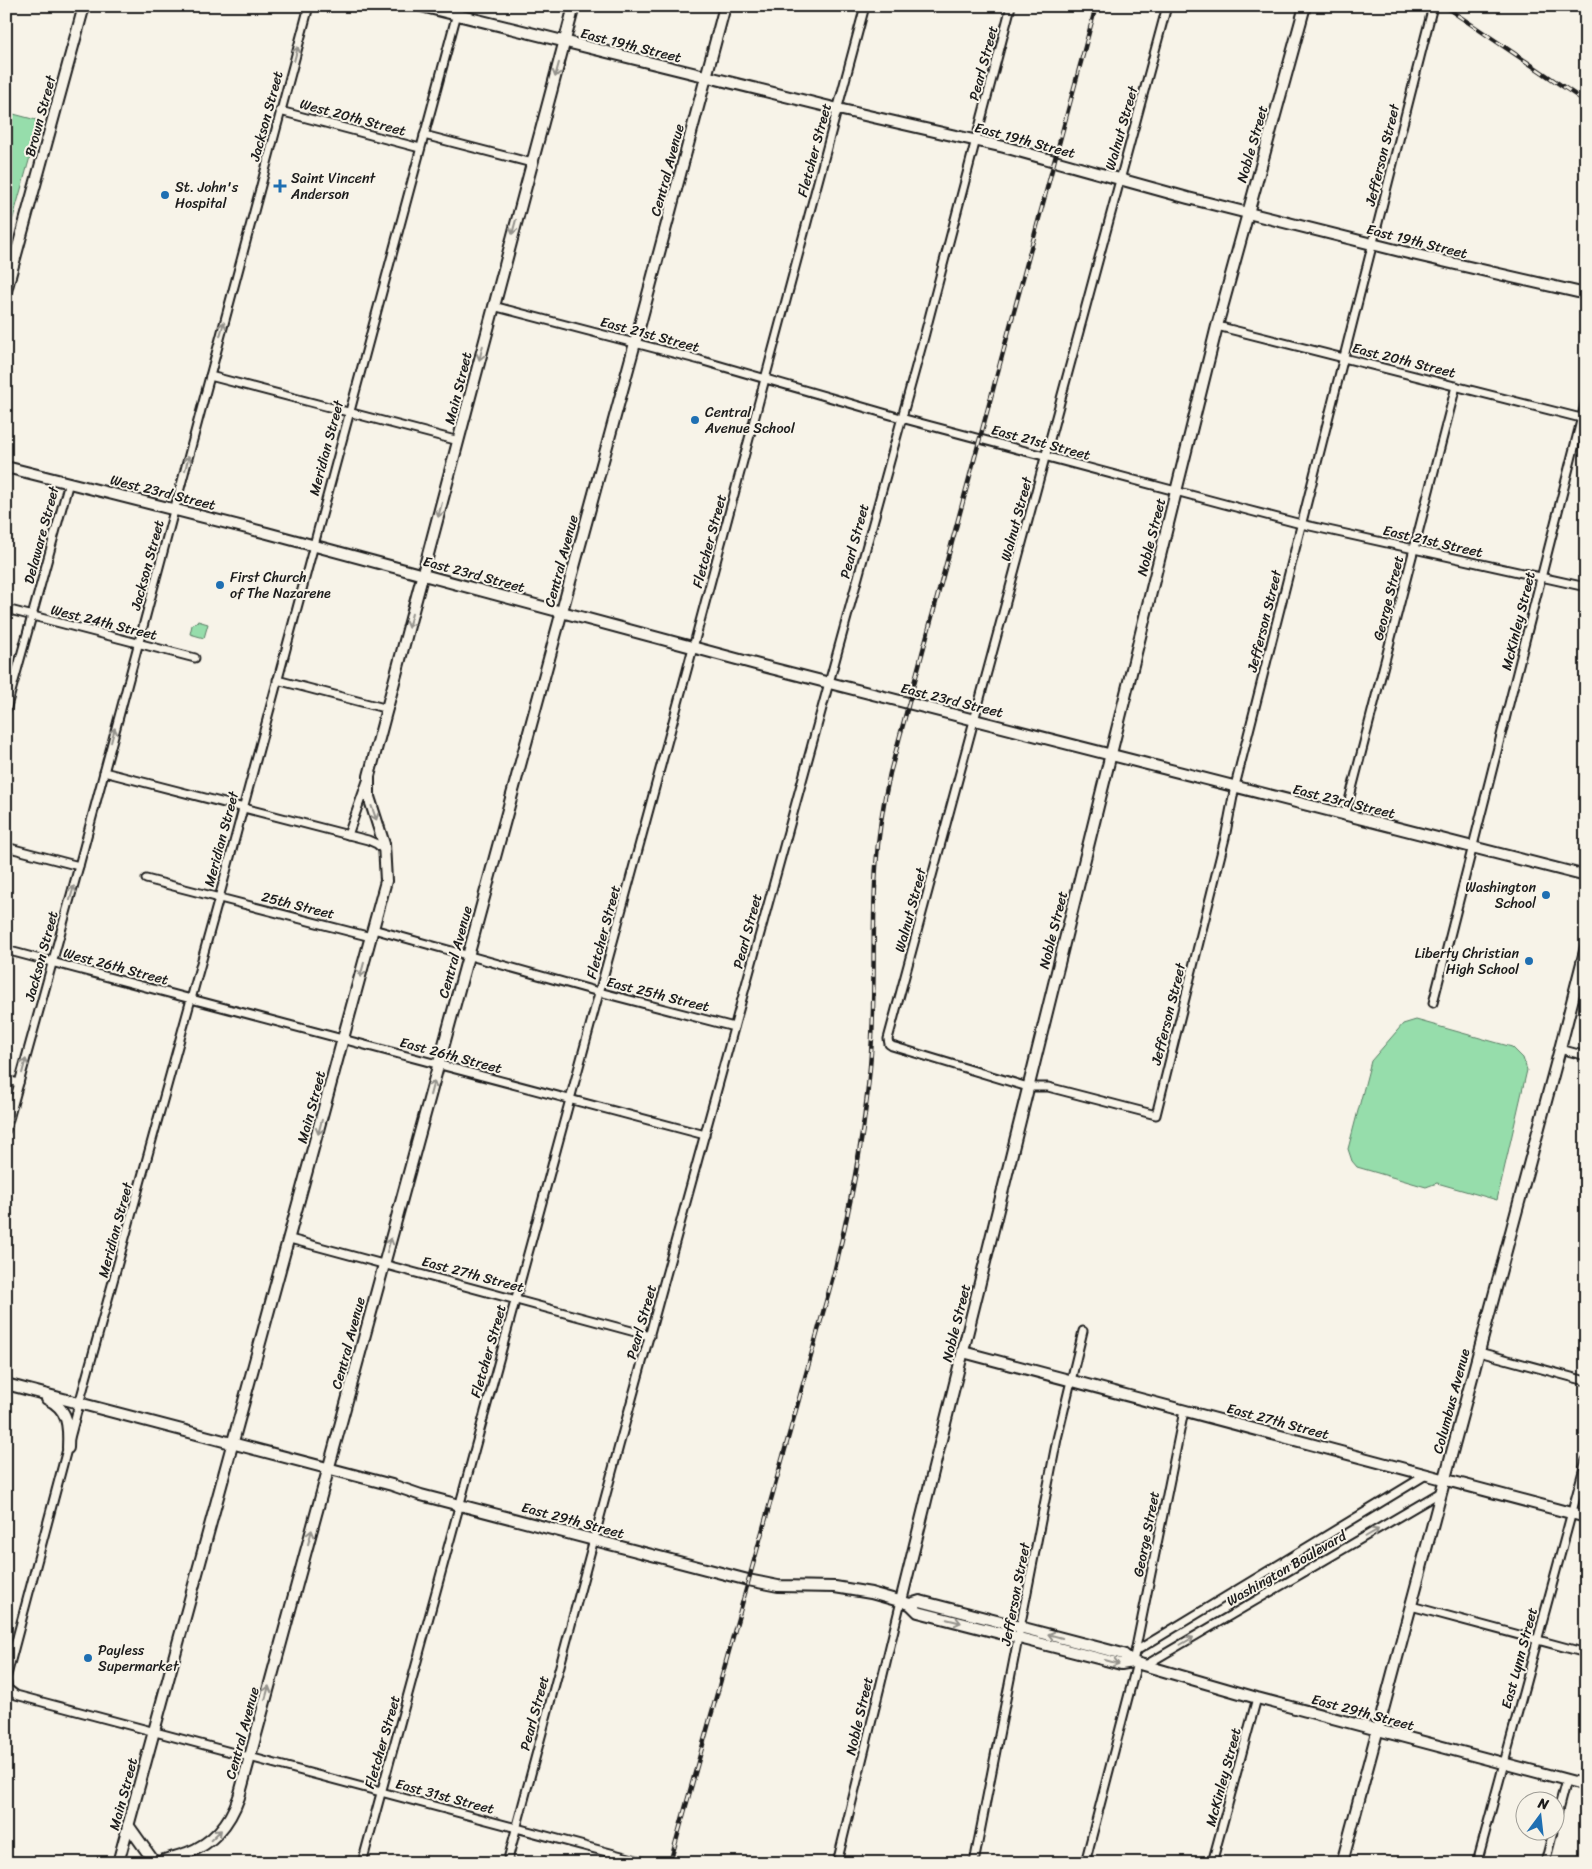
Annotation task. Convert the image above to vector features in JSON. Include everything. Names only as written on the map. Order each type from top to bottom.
[{"type":"street","name":"Brown Street","points":[[6,291],[84,6]]},
{"type":"street","name":"Jackson Street","points":[[6,1130],[175,510],[309,6]]},
{"type":"street","name":"East 19th Street","points":[[421,6],[458,11],[564,43],[976,141],[1247,213],[1476,270],[1586,294]]},
{"type":"street","name":"Main Street","points":[[348,835],[369,776],[388,709],[493,306],[574,6]]},
{"type":"street","name":"Central Avenue","points":[[156,1863],[196,1849],[212,1840],[235,1809],[329,1470],[725,6]]},
{"type":"street","name":"Fletcher Street","points":[[362,1863],[693,648],[865,6]]},
{"type":"street","name":"Pearl Street","points":[[507,1863],[901,418],[1011,6]]},
{"type":"street","name":"Walnut Street","points":[[1028,1086],[892,1046],[889,1044],[888,1039],[1168,6]]},
{"type":"street","name":"Noble Street","points":[[837,1863],[906,1602],[962,1352],[1217,326],[1305,6]]},
{"type":"street","name":"Jefferson Street","points":[[1028,1086],[1048,1087],[1156,1115],[1225,838],[1235,786],[1433,6]]},
{"type":"street","name":"Meridian Street","points":[[6,1682],[79,1404],[219,898],[458,11]]},
{"type":"street","name":"West 20th Street","points":[[280,111],[420,148]]},
{"type":"street","points":[[424,135],[532,163]]},
{"type":"street","name":"East 21st Street","points":[[493,306],[635,343],[901,418],[1301,524],[1586,587]]},
{"type":"street","name":"East 20th Street","points":[[1217,326],[1584,418]]},
{"type":"street","points":[[210,376],[459,441]]},
{"type":"street","name":"George Street","points":[[1345,816],[1456,386]]},
{"type":"street","name":"McKinley Street","points":[[1433,1003],[1584,418],[1586,401]]},
{"type":"street","name":"West 23rd Street","points":[[6,467],[313,545]]},
{"type":"street","name":"Delaware Street","points":[[6,710],[69,482]]},
{"type":"street","name":"East 23rd Street","points":[[313,545],[693,648],[1586,876]]},
{"type":"street","name":"West 24th Street","points":[[6,609],[195,658]]},
{"type":"street","points":[[277,680],[388,709]]},
{"type":"street","points":[[104,772],[372,841],[385,851]]},
{"type":"street","name":"Main Street","points":[[118,1863],[290,1239],[386,881],[383,837],[369,797],[369,776]]},
{"type":"street","points":[[6,847],[79,866]]},
{"type":"street","name":"25th Street","points":[[146,879],[219,898],[372,933]]},
{"type":"street","name":"East 25th Street","points":[[372,933],[468,955],[599,992],[734,1026]]},
{"type":"street","name":"Columbus Avenue","points":[[1342,1863],[1586,947]]},
{"type":"street","name":"West 26th Street","points":[[6,950],[191,999]]},
{"type":"street","name":"East 26th Street","points":[[191,999],[705,1135]]},
{"type":"street","points":[[1560,1049],[1586,1056]]},
{"type":"street","points":[[6,1080],[19,1083]]},
{"type":"street","name":"East 27th Street","points":[[290,1239],[650,1336]]},
{"type":"street","name":"Jefferson Street","points":[[974,1863],[1057,1440],[1083,1331]]},
{"type":"street","name":"East 27th Street","points":[[962,1352],[1586,1517]]},
{"type":"street","points":[[1479,1352],[1586,1380]]},
{"type":"street","points":[[6,1384],[23,1389],[60,1407],[65,1414],[69,1429],[68,1448]]},
{"type":"street","name":"East 29th Street","points":[[23,1389],[769,1585],[804,1588],[835,1587],[871,1593],[906,1602],[918,1612],[1020,1632],[1121,1664],[1138,1664],[1257,1698],[1586,1785]]},
{"type":"street","name":"George Street","points":[[1085,1863],[1138,1664],[1136,1651],[1184,1411]]},
{"type":"street","name":"East Lynn Street","points":[[1477,1863],[1586,1460]]},
{"type":"street","name":"Washington Boulevard","points":[[1136,1651],[1426,1475]]},
{"type":"street","name":"Washington Boulevard","points":[[1138,1664],[1441,1492]]},
{"type":"street","points":[[1411,1606],[1586,1653]]},
{"type":"street","name":"East 31st Street","points":[[6,1682],[16,1695],[648,1863]]},
{"type":"street","name":"McKinley Street","points":[[1212,1863],[1257,1698]]},
{"type":"street","points":[[1563,1792],[1566,1780]]},
{"type":"street","points":[[128,1826],[156,1863]]},
{"type":"street","points":[[1545,1863],[1550,1842]]},
{"type":"green space","points":[[6,112],[40,121],[6,243]]},
{"type":"green space","points":[[198,621],[208,624],[204,638],[190,634],[192,625]]},
{"type":"green space","points":[[1416,1020],[1512,1047],[1523,1058],[1527,1070],[1497,1200],[1437,1183],[1426,1187],[1357,1167],[1352,1161],[1348,1149],[1371,1061],[1403,1024]]},
{"type":"railway","points":[[670,1863],[834,1273],[847,1215],[863,1127],[870,1068],[876,867],[881,820],[890,773],[1096,6]]},
{"type":"railway","points":[[1444,6],[1586,102]]},
{"type":"place","name":"Saint Vincent Anderson","points":[[280,186]]},
{"type":"place","name":"St. John's Hospital","points":[[165,195]]},
{"type":"place","name":"Central Avenue School","points":[[695,420]]},
{"type":"place","name":"First Church of The Nazarene","points":[[220,585]]},
{"type":"place","name":"Washington School","points":[[1546,895]]},
{"type":"place","name":"Liberty Christian High School","points":[[1529,961]]},
{"type":"place","name":"Payless Supermarket","points":[[88,1658]]}]
